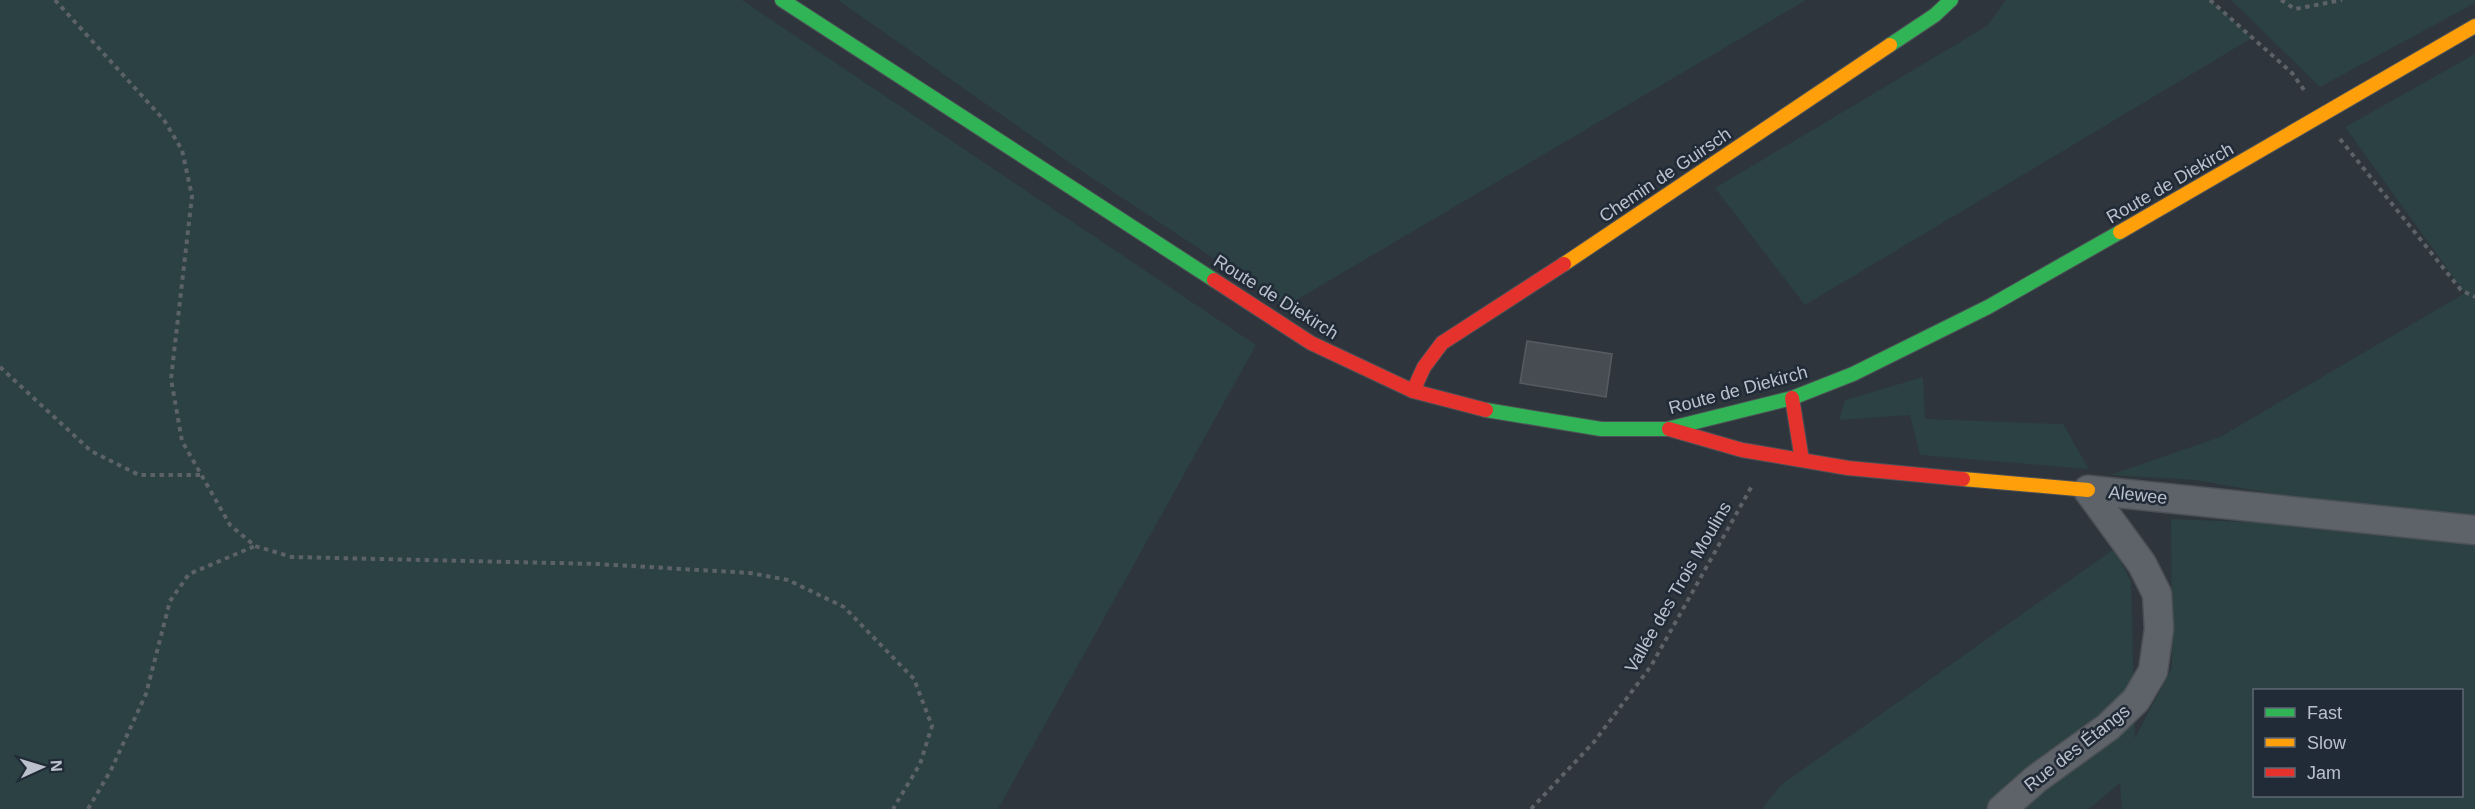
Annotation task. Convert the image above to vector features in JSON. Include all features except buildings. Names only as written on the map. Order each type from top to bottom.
[{"type":"main road","name":"Route de Diekirch","points":[[782,0],[1311,343],[1413,391],[1505,415],[1601,429],[1667,429],[1792,398],[1853,374],[1988,307],[2475,26]]},
{"type":"main road","name":"Chemin de Guirsch","points":[[1413,391],[1424,367],[1442,343],[1635,218],[1935,15],[1951,0]]},
{"type":"main road","points":[[1792,398],[1802,460]]},
{"type":"main road","points":[[1732,413],[1742,450]]},
{"type":"main road","name":"Alewee","points":[[1667,429],[1769,456],[1848,468],[2088,490]]},
{"type":"street","name":"Alewee","points":[[2088,490],[2475,530]]},
{"type":"street","name":"Rue des Étangs","points":[[2002,809],[2036,779],[2108,727],[2136,700],[2153,671],[2159,629],[2157,594],[2142,564],[2088,490]]},
{"type":"path","points":[[55,0],[164,120],[182,150],[192,196],[171,379],[182,441],[230,525],[255,546],[292,557],[598,564],[750,573],[788,580],[844,607],[914,679],[932,726],[920,764],[893,809]]},
{"type":"path","points":[[2210,0],[2292,73],[2322,116],[2461,290],[2475,297]]},
{"type":"path","points":[[2281,0],[2295,9],[2342,0]]},
{"type":"path","points":[[0,367],[91,451],[139,475],[201,475]]},
{"type":"path","name":"Vallée des Trois Moulins","points":[[1531,809],[1594,742],[1650,666],[1752,486]]},
{"type":"path","points":[[88,809],[111,770],[146,694],[170,601],[189,574],[255,546]]},
{"type":"green space","points":[[0,0],[742,0],[1256,345],[998,809],[0,809]]},
{"type":"green space","points":[[838,0],[1806,0],[1286,306],[1080,170]]},
{"type":"green space","points":[[2006,0],[2210,0],[2252,38],[1805,305],[1715,188],[1987,26]]},
{"type":"green space","points":[[2231,0],[2475,0],[2475,3],[2320,87]]},
{"type":"green space","points":[[2475,54],[2475,528],[2195,480],[2110,475],[2220,437],[2465,293],[2345,127]]},
{"type":"green space","points":[[1923,377],[1925,419],[2063,424],[2089,469],[1920,455],[1910,415],[1839,420],[1845,400]]},
{"type":"green space","points":[[2171,519],[2475,531],[2475,809],[2122,809],[2120,783],[2089,809],[1762,809],[1781,785],[2114,549],[2131,581],[2135,738],[2172,668]]},
{"type":"traffic: fast","points":[[782,0],[1214,280]]},
{"type":"traffic: fast","points":[[1890,45],[1935,15],[1951,0]]},
{"type":"traffic: fast","points":[[1486,410],[1601,429],[1667,429],[1792,398],[1853,374],[1988,307],[2120,232]]},
{"type":"traffic: slow","points":[[2120,232],[2475,26]]},
{"type":"traffic: slow","points":[[1564,264],[1890,45]]},
{"type":"traffic: slow","points":[[1963,479],[2088,490]]},
{"type":"traffic: jam","points":[[1413,391],[1424,367],[1442,343],[1564,264]]},
{"type":"traffic: jam","points":[[1214,280],[1311,343],[1413,391],[1486,410]]},
{"type":"traffic: jam","points":[[1792,398],[1802,460]]},
{"type":"traffic: jam","points":[[1669,429],[1742,450],[1848,468],[1963,479]]}]
